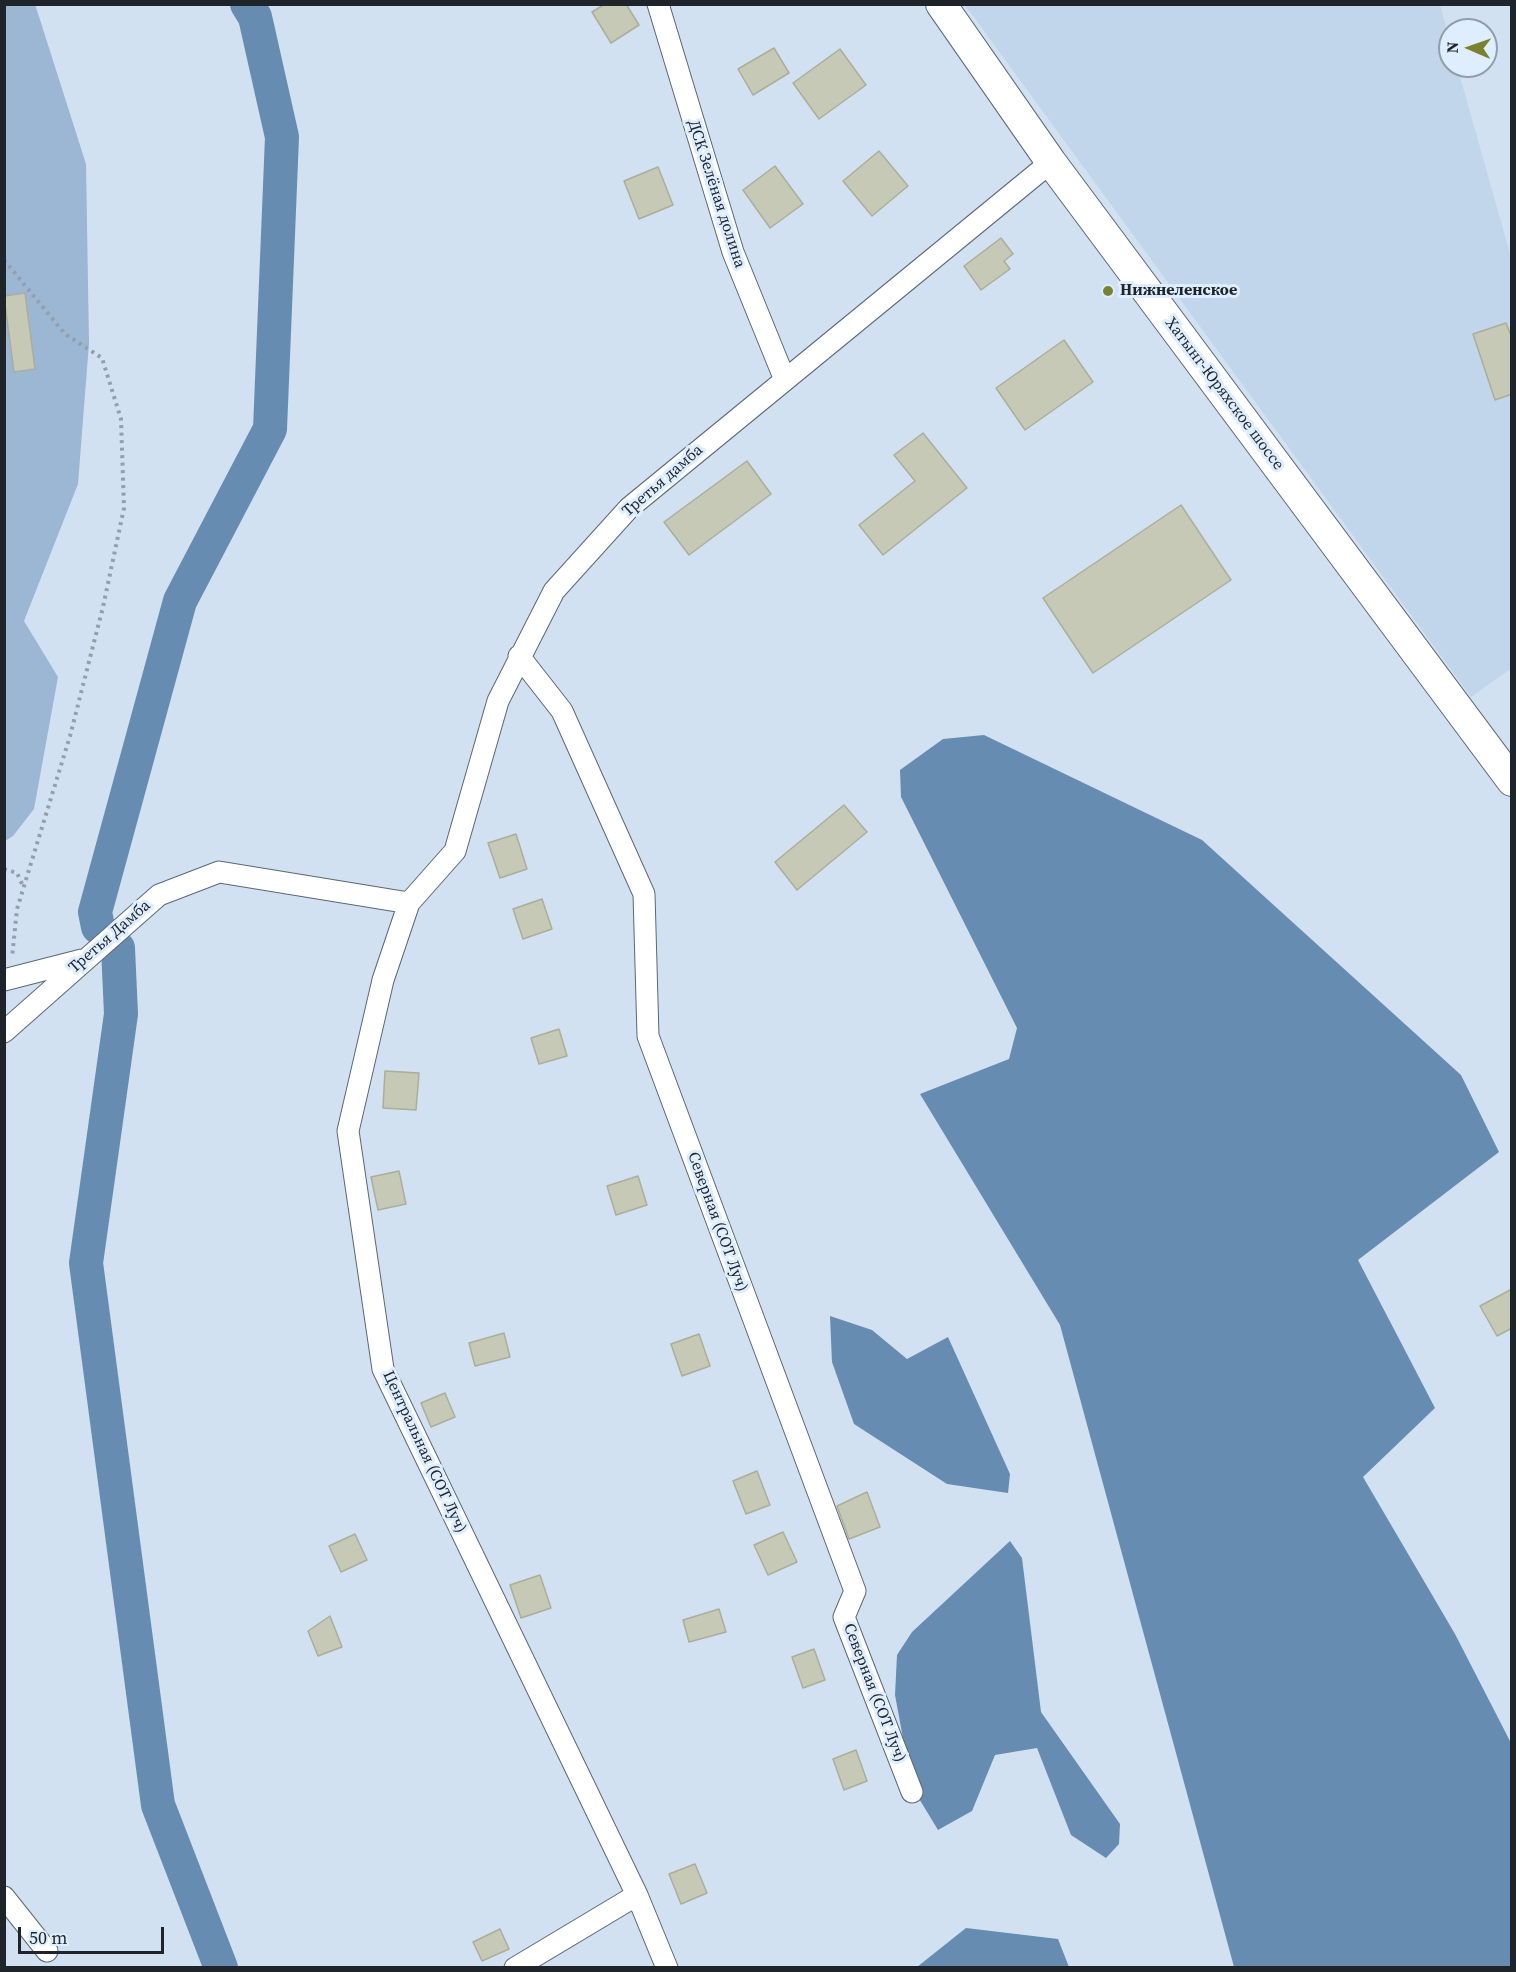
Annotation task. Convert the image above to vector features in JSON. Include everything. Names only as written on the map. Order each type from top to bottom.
[{"type":"main road","name":"Хатынг-Юряхское шоссе","points":[[941,4],[1051,162],[1512,781]]},
{"type":"street","name":"ДСК Зелёная долина","points":[[658,4],[733,252],[785,380]]},
{"type":"street","name":"Третья дамба","points":[[410,903],[455,851],[498,700],[554,591],[629,508],[1051,162]]},
{"type":"street","name":"Северная (СОТ Луч)","points":[[519,656],[562,711],[644,894],[648,1036],[855,1591],[844,1617],[912,1792]]},
{"type":"street","name":"Третья Дамба","points":[[4,1032],[159,895],[219,872],[410,903]]},
{"type":"street","name":"Центральная (СОТ Луч)","points":[[410,903],[383,980],[348,1131],[383,1369],[637,1895],[667,1968]]},
{"type":"street","points":[[7,978],[84,960]]},
{"type":"street","points":[[515,1968],[637,1895]]},
{"type":"street","points":[[4,1897],[47,1951]]},
{"type":"path","points":[[4,260],[65,334],[102,358],[121,419],[124,508],[103,607],[70,736],[17,909],[7,978]]},
{"type":"path","points":[[4,869],[17,873],[23,887]]},
{"type":"shaded area","points":[[35,4],[86,164],[89,343],[78,484],[24,621],[58,677],[34,809],[13,836],[5,841],[4,5]]},
{"type":"shaded area","points":[[965,5],[1440,5],[1444,18],[1438,18],[1438,78],[1460,78],[1511,257],[1511,673],[1509,670],[1471,697]]},
{"type":"shaded area","points":[[984,735],[1202,840],[1461,1075],[1499,1152],[1358,1260],[1435,1408],[1363,1477],[1455,1634],[1511,1743],[1511,1967],[1234,1967],[1060,1325],[920,1094],[1009,1059],[1017,1028],[901,797],[900,770],[943,739]]},
{"type":"shaded area","points":[[830,1316],[872,1330],[907,1359],[948,1337],[1010,1474],[1008,1493],[947,1484],[854,1424],[832,1362]]},
{"type":"shaded area","points":[[1010,1541],[1022,1558],[1041,1712],[1120,1824],[1119,1844],[1106,1858],[1071,1835],[1037,1748],[995,1755],[972,1811],[938,1830],[912,1787],[895,1695],[897,1655],[912,1632]]},
{"type":"shaded area","points":[[966,1928],[1058,1939],[1069,1967],[917,1967]]},
{"type":"building","points":[[605,4],[626,4],[639,25],[611,43],[592,12]]},
{"type":"building","points":[[774,48],[789,73],[753,95],[738,69]]},
{"type":"building","points":[[840,49],[866,85],[819,119],[793,83]]},
{"type":"building","points":[[879,151],[908,186],[872,216],[843,181]]},
{"type":"building","points":[[775,166],[803,204],[770,228],[743,190]]},
{"type":"building","points":[[658,167],[673,205],[639,219],[624,181]]},
{"type":"building","points":[[1001,238],[1013,254],[1004,261],[1010,269],[981,290],[964,266]]},
{"type":"building","points":[[25,293],[35,369],[14,372],[4,296]]},
{"type":"building","points":[[1506,323],[1512,338],[1512,394],[1495,400],[1473,334]]},
{"type":"building","points":[[1064,340],[1093,382],[1025,430],[996,388]]},
{"type":"building","points":[[923,433],[967,488],[883,555],[859,525],[915,481],[894,455]]},
{"type":"building","points":[[747,461],[771,494],[689,555],[664,522]]},
{"type":"building","points":[[1181,505],[1231,580],[1093,673],[1043,598]]},
{"type":"building","points":[[844,805],[867,832],[797,890],[775,862]]},
{"type":"building","points":[[516,834],[527,869],[500,878],[488,843]]},
{"type":"building","points":[[542,899],[552,929],[523,939],[513,909]]},
{"type":"building","points":[[559,1029],[567,1056],[539,1064],[531,1038]]},
{"type":"building","points":[[385,1071],[419,1073],[416,1110],[383,1108]]},
{"type":"building","points":[[399,1171],[406,1204],[378,1210],[371,1177]]},
{"type":"building","points":[[638,1176],[647,1205],[616,1215],[607,1186]]},
{"type":"building","points":[[1512,1289],[1512,1328],[1497,1336],[1480,1306]]},
{"type":"building","points":[[504,1333],[510,1357],[475,1366],[469,1343]]},
{"type":"building","points":[[699,1334],[710,1366],[682,1376],[671,1344]]},
{"type":"building","points":[[445,1393],[455,1417],[431,1427],[421,1403]]},
{"type":"building","points":[[757,1471],[770,1505],[746,1514],[733,1481]]},
{"type":"building","points":[[867,1492],[880,1527],[849,1539],[837,1506]]},
{"type":"building","points":[[783,1532],[797,1562],[768,1575],[754,1545]]},
{"type":"building","points":[[355,1534],[367,1560],[341,1572],[329,1546]]},
{"type":"building","points":[[540,1575],[551,1608],[521,1618],[510,1585]]},
{"type":"building","points":[[719,1609],[726,1632],[689,1642],[683,1620]]},
{"type":"building","points":[[330,1616],[342,1647],[318,1656],[308,1631]]},
{"type":"building","points":[[814,1649],[825,1680],[803,1688],[792,1657]]},
{"type":"building","points":[[856,1750],[867,1781],[844,1790],[833,1759]]},
{"type":"building","points":[[695,1864],[707,1893],[681,1904],[669,1874]]},
{"type":"building","points":[[500,1929],[509,1949],[482,1961],[473,1942]]},
{"type":"waterway","points":[[98,927],[95,912],[180,601],[270,429],[282,137],[255,17],[247,4]]},
{"type":"waterway","points":[[118,948],[121,1014],[86,1263],[158,1805],[221,1968]]},
{"type":"place","name":"Нижнеленское","points":[[1108,291]]}]
